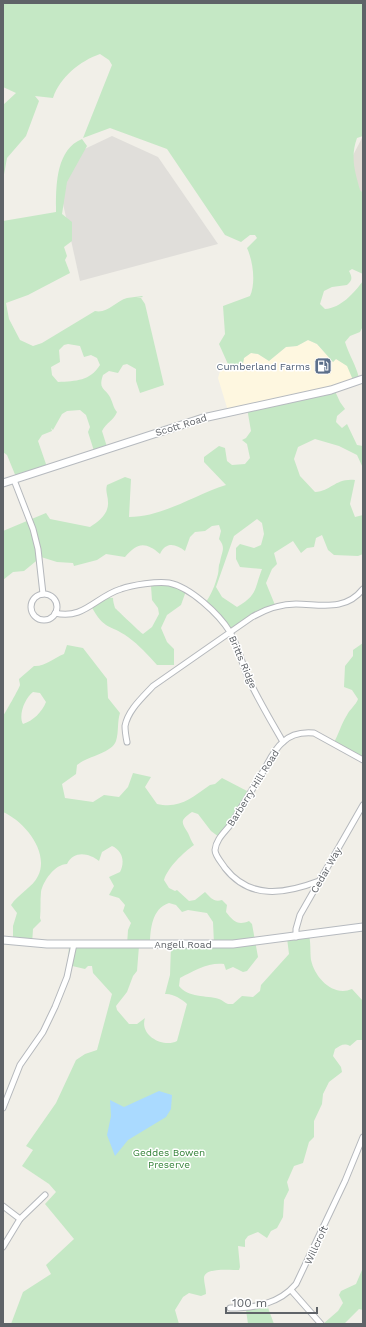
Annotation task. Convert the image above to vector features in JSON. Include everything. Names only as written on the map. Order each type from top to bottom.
[{"type":"street","name":"Scott Road","points":[[3,483],[181,424],[227,412],[331,390],[363,379]]},
{"type":"street","points":[[14,480],[33,529],[38,549],[43,594],[53,598],[57,608],[55,613]]},
{"type":"street","name":"Britts Ridge","points":[[43,594],[37,595],[32,600],[31,611],[40,619],[45,620],[55,613],[66,616],[73,615],[121,589],[168,583],[177,585],[200,600],[230,631],[249,679],[283,742]]},
{"type":"street","points":[[127,742],[125,726],[134,707],[143,696],[162,679],[230,631],[252,617],[274,607],[296,604],[321,606],[336,605],[354,598],[363,589]]},
{"type":"street","name":"Barberry Hill Road","points":[[319,881],[274,892],[247,887],[231,875],[218,858],[215,850],[219,838],[236,817],[283,742],[299,734],[314,733],[363,760]]},
{"type":"street","name":"Cedar Way","points":[[296,937],[296,928],[300,915],[363,805]]},
{"type":"street","name":"Angell Road","points":[[3,940],[74,944],[234,944],[363,927]]},
{"type":"street","points":[[3,1108],[17,1070],[43,1032],[55,1007],[67,977],[74,944]]},
{"type":"street","name":"Willcroft","points":[[230,1308],[246,1308],[268,1304],[291,1290],[306,1265],[363,1137]]},
{"type":"street","points":[[3,1247],[20,1219],[45,1195]]},
{"type":"street","points":[[3,1206],[20,1219]]},
{"type":"street","points":[[291,1290],[321,1324]]},
{"type":"shaded area","points":[[112,136],[158,157],[218,244],[80,281],[62,199],[72,155]]},
{"type":"shaded area","points":[[363,136],[363,195],[357,186],[348,165]]},
{"type":"shaded area","points":[[308,340],[317,344],[333,362],[336,359],[348,366],[354,382],[228,411],[218,378],[221,368],[227,363],[231,370],[242,369],[244,358],[251,353],[258,354],[269,361],[286,347],[297,346]]},
{"type":"green space","points":[[3,3],[363,3],[363,136],[357,138],[354,158],[358,183],[360,190],[363,193],[363,274],[352,269],[349,271],[351,275],[350,282],[347,285],[332,287],[324,291],[320,304],[325,309],[342,303],[363,281],[363,326],[360,332],[350,336],[345,342],[359,378],[353,380],[347,366],[336,359],[333,362],[317,344],[308,340],[297,346],[286,347],[269,361],[258,354],[251,353],[244,358],[242,369],[231,371],[219,344],[225,334],[223,306],[250,296],[253,285],[253,272],[251,259],[247,248],[257,238],[255,235],[250,235],[241,242],[225,235],[167,149],[110,128],[83,138],[112,65],[109,60],[100,54],[78,65],[60,83],[53,98],[35,96],[39,101],[26,136],[7,158],[3,180],[3,105],[16,93],[3,87]]},
{"type":"green space","points":[[82,139],[87,146],[67,182],[62,214],[72,222],[72,241],[64,247],[67,256],[65,260],[70,273],[28,295],[6,303],[9,319],[20,340],[33,346],[42,343],[95,311],[104,311],[127,298],[142,296],[143,297],[136,298],[141,298],[145,304],[164,385],[140,393],[136,381],[136,369],[127,364],[123,365],[118,373],[109,371],[103,375],[101,384],[110,397],[117,412],[102,431],[107,447],[94,451],[88,432],[90,427],[86,415],[80,410],[67,411],[62,414],[53,430],[51,428],[52,431],[42,435],[38,441],[47,467],[16,477],[7,455],[3,452],[3,221],[56,212],[56,192],[59,171],[62,161],[73,144]],"holes":[[[68,344],[80,346],[84,357],[91,355],[97,358],[100,365],[87,377],[77,380],[58,382],[52,375],[51,367],[60,362],[59,350],[64,345]]]},
{"type":"green space","points":[[334,389],[345,409],[337,416],[336,422],[342,428],[347,424],[357,445],[363,446],[363,468],[357,455],[339,446],[315,439],[298,447],[294,459],[300,476],[315,492],[321,491],[343,481],[355,480],[350,504],[355,517],[363,515],[363,554],[358,556],[334,555],[328,550],[322,535],[316,538],[314,547],[307,548],[301,553],[293,541],[274,553],[277,564],[272,569],[266,583],[275,605],[228,633],[204,605],[211,594],[218,574],[223,547],[219,539],[221,531],[219,525],[212,526],[205,531],[195,532],[190,537],[185,551],[175,545],[168,545],[160,554],[150,547],[141,545],[129,552],[125,557],[106,554],[97,560],[74,566],[73,563],[57,562],[41,557],[24,571],[13,572],[3,580],[3,531],[46,513],[50,519],[90,527],[105,514],[107,510],[107,485],[125,477],[131,479],[129,517],[142,516],[166,510],[226,485],[204,462],[204,457],[219,446],[225,448],[227,461],[232,465],[245,464],[250,458],[247,444],[242,440],[246,438],[251,431],[247,408]],"holes":[[[257,519],[262,523],[264,534],[261,545],[254,548],[240,544],[236,548],[236,559],[240,567],[262,569],[252,595],[249,599],[237,607],[222,597],[216,587],[234,536]]]},
{"type":"green space","points":[[165,584],[186,591],[181,605],[167,615],[161,628],[167,642],[174,649],[174,665],[157,665],[132,640],[107,626],[91,606],[105,597],[113,598],[115,608],[143,634],[152,627],[159,614],[158,608],[152,600],[151,586]]},
{"type":"green space","points":[[363,643],[363,763],[333,744],[345,718],[358,699],[352,690],[344,687],[345,666],[353,656],[353,650]]},
{"type":"green space","name":"Geddes Bowen Preserve","points":[[67,645],[83,648],[107,679],[108,698],[120,713],[117,738],[114,745],[110,749],[77,765],[76,774],[62,784],[65,798],[93,802],[104,795],[119,797],[128,787],[133,773],[151,777],[145,787],[157,804],[179,804],[210,785],[215,784],[222,778],[249,792],[250,794],[219,837],[211,831],[198,814],[192,812],[184,819],[184,826],[194,845],[176,861],[164,880],[169,888],[175,891],[177,890],[189,901],[195,900],[205,892],[214,900],[222,900],[227,905],[226,912],[236,922],[242,923],[249,921],[252,924],[258,957],[247,971],[243,972],[233,967],[226,970],[224,964],[213,964],[180,978],[179,986],[187,993],[219,999],[228,1004],[233,1004],[242,996],[253,997],[260,991],[261,985],[289,954],[287,938],[309,935],[311,960],[316,973],[332,988],[345,991],[352,989],[363,1001],[363,1040],[357,1040],[350,1046],[342,1045],[335,1049],[333,1056],[341,1067],[342,1072],[329,1082],[323,1094],[322,1104],[314,1121],[314,1137],[309,1142],[303,1163],[294,1166],[287,1182],[289,1190],[284,1200],[283,1217],[277,1228],[271,1231],[267,1238],[258,1232],[248,1236],[245,1240],[245,1247],[238,1246],[239,1270],[218,1270],[205,1274],[206,1294],[201,1296],[189,1293],[183,1297],[175,1310],[179,1324],[11,1324],[23,1292],[51,1274],[46,1265],[74,1239],[45,1204],[56,1192],[49,1184],[22,1166],[33,1150],[26,1146],[56,1103],[76,1060],[85,1054],[97,1050],[112,994],[93,973],[92,966],[88,966],[85,969],[68,965],[69,946],[127,945],[128,930],[131,923],[123,911],[125,905],[119,898],[109,895],[114,886],[109,877],[120,872],[123,861],[119,851],[112,846],[102,852],[99,861],[91,856],[82,854],[74,856],[67,864],[54,870],[47,878],[42,888],[41,921],[33,929],[32,944],[13,942],[13,926],[17,913],[11,905],[17,897],[36,880],[41,867],[41,857],[33,838],[19,822],[3,812],[3,716],[20,685],[19,679],[34,666],[45,664],[64,654]],"holes":[[[33,692],[40,693],[46,702],[37,716],[23,724],[21,716],[23,707],[27,698]],[[169,903],[176,905],[182,912],[188,910],[207,913],[213,922],[214,944],[171,946],[170,975],[165,994],[171,994],[187,1004],[177,1041],[172,1043],[160,1042],[149,1035],[144,1024],[145,1018],[137,1024],[129,1024],[117,1010],[116,1006],[127,992],[133,976],[137,971],[139,946],[150,945],[153,920],[159,910]]]},
{"type":"green space","points":[[362,1270],[363,1310],[359,1309],[344,1324],[323,1324],[338,1311],[343,1303],[339,1295],[341,1291],[356,1284]]},
{"type":"green space","points":[[267,1305],[274,1324],[248,1324],[246,1310]]},
{"type":"water","points":[[159,1091],[172,1095],[171,1109],[166,1117],[128,1140],[115,1156],[107,1135],[111,1116],[110,1100],[124,1107]]},
{"type":"place","name":"Cumberland Farms","points":[[323,366]]}]
